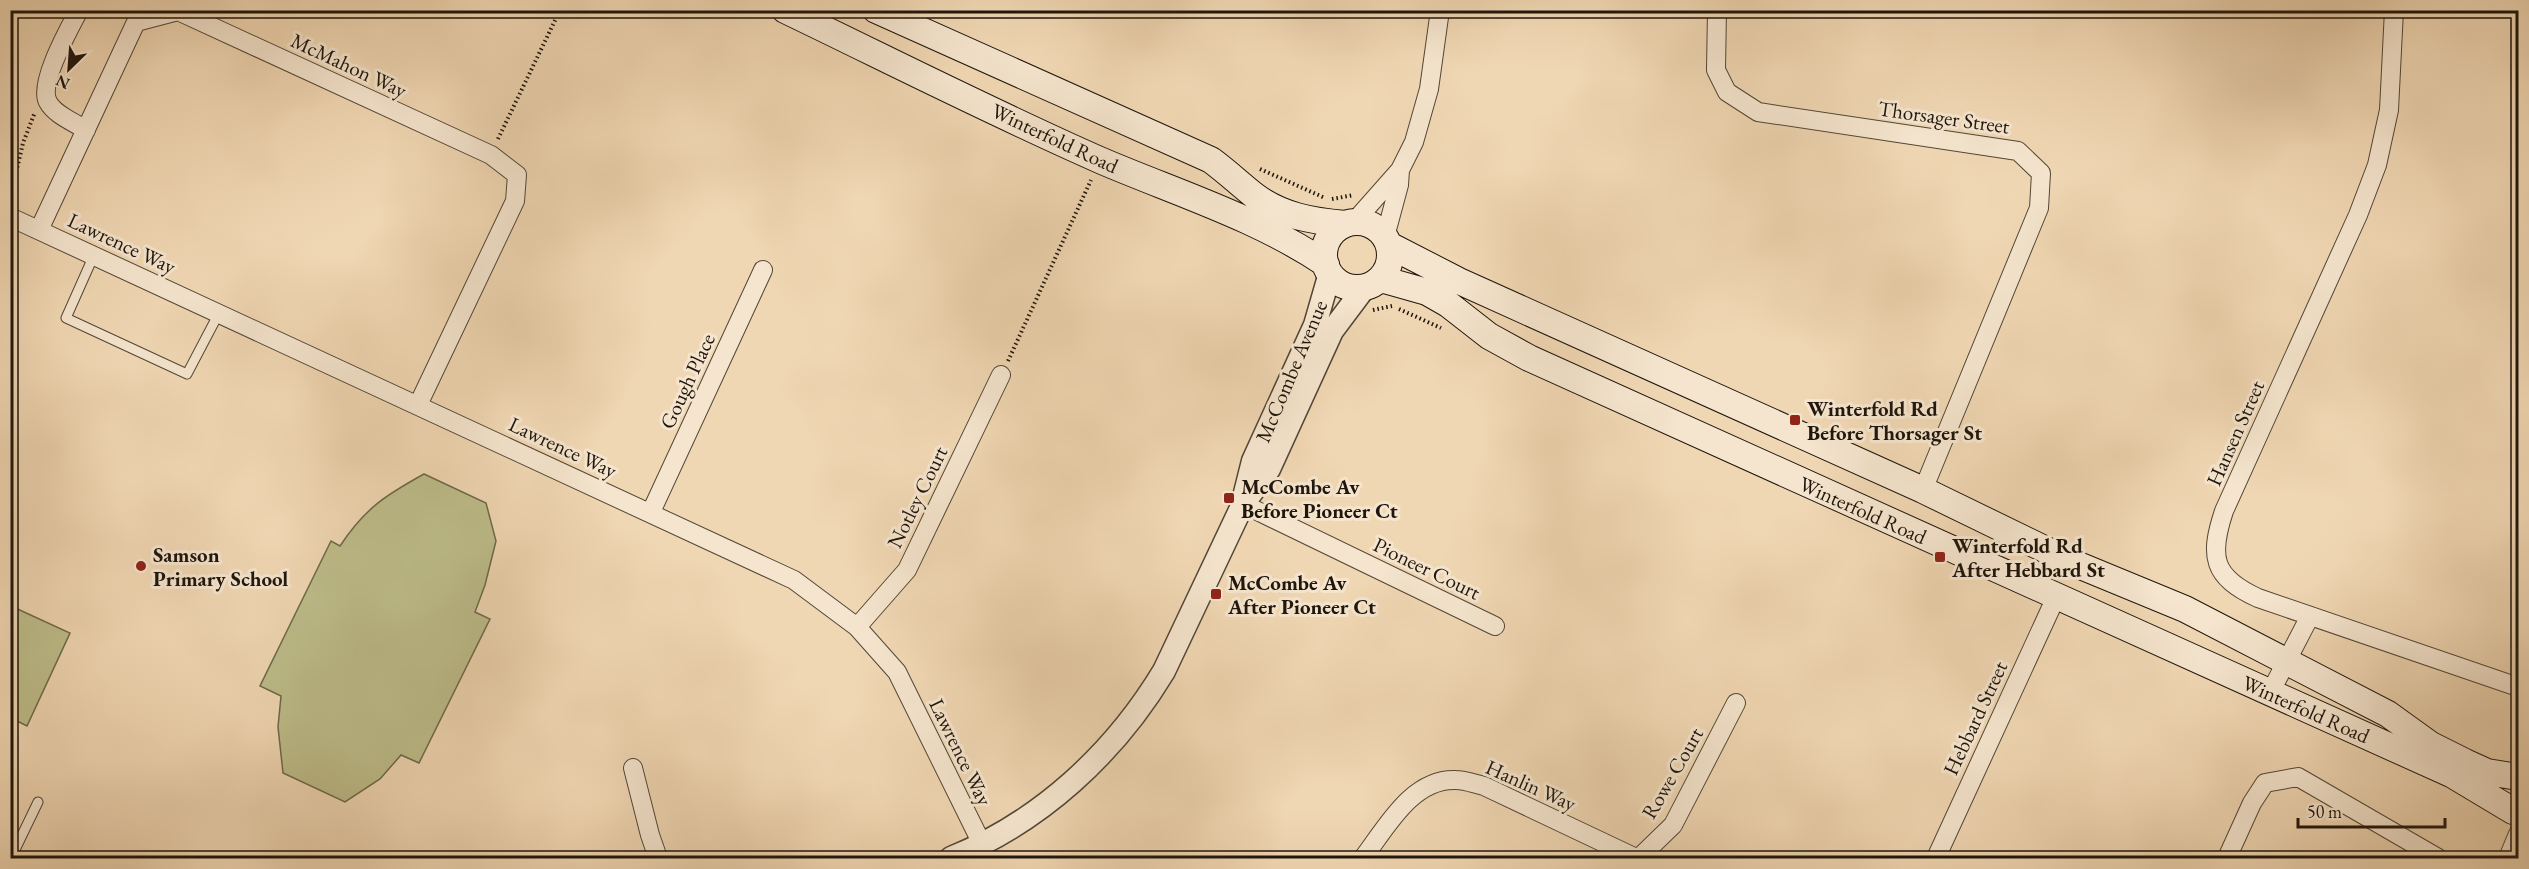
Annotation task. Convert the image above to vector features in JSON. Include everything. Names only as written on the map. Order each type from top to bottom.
[{"type":"main road","name":"Winterfold Road","points":[[785,10],[1101,160],[1269,232],[1298,246],[1328,269]]},
{"type":"main road","name":"Winterfold Road","points":[[876,10],[1210,160],[1255,196],[1278,209],[1307,220],[1349,223]]},
{"type":"main road","points":[[1349,223],[1373,226],[1387,241],[1389,261],[1373,283],[1345,285],[1328,269],[1325,244],[1336,229],[1349,223]]},
{"type":"main road","name":"Winterfold Road","points":[[1387,241],[1466,285],[1923,490],[2071,562],[2185,609],[2388,714],[2431,745],[2464,762],[2487,772],[2518,777]]},
{"type":"main road","name":"Winterfold Road","points":[[1373,283],[1427,292],[1448,304],[1489,336],[1529,358],[2453,775],[2517,815]]},
{"type":"street","points":[[79,10],[56,58],[46,86],[47,101],[55,111],[86,129]]},
{"type":"street","points":[[1349,223],[1400,170],[1414,142],[1423,117],[1437,46],[1440,10]]},
{"type":"street","name":"Thorsager Street","points":[[1717,10],[1716,70],[1727,92],[1758,112],[2018,151],[2041,173],[2039,208],[1923,490]]},
{"type":"street","name":"Hansen Street","points":[[2394,10],[2389,110],[2377,165],[2358,214],[2224,511],[2215,544],[2216,558],[2229,582],[2258,598],[2518,687]]},
{"type":"street","name":"McMahon Way","points":[[39,230],[136,22],[178,11],[491,155],[517,175],[515,201],[418,405]]},
{"type":"street","points":[[1387,241],[1400,170]]},
{"type":"street","name":"Lawrence Way","points":[[10,217],[794,580],[857,627],[897,672],[983,846]]},
{"type":"street","name":"McCombe Avenue","points":[[1243,504],[1253,461],[1315,326],[1328,269]]},
{"type":"street","name":"Gough Place","points":[[651,512],[763,270]]},
{"type":"street","name":"McCombe Avenue","points":[[951,858],[983,846],[1066,789],[1104,751],[1140,707],[1164,671],[1243,504],[1269,469],[1332,331],[1373,283]]},
{"type":"street","name":"Notley Court","points":[[857,627],[907,570],[1001,375]]},
{"type":"street","name":"Pioneer Court","points":[[1243,504],[1495,626]]},
{"type":"street","name":"Hebbard Street","points":[[1936,858],[2056,597]]},
{"type":"street","points":[[2270,693],[2310,616]]},
{"type":"street","name":"Rowe Court","points":[[1638,858],[1673,825],[1736,704]]},
{"type":"street","points":[[633,768],[658,858]]},
{"type":"street","points":[[2227,858],[2252,803],[2265,783],[2298,777],[2438,858]]},
{"type":"street","name":"Hanlin Way","points":[[1363,858],[1408,800],[1424,788],[1441,780],[1458,779],[1484,786],[1638,858]]},
{"type":"street","points":[[2508,858],[2517,815]]},
{"type":"lane","points":[[94,255],[66,318],[187,374],[219,313]]},
{"type":"lane","points":[[11,858],[38,802]]},
{"type":"path","points":[[491,155],[560,10]]},
{"type":"path","points":[[10,198],[23,143],[34,112],[47,101]]},
{"type":"path","points":[[1001,375],[1101,160]]},
{"type":"path","points":[[1254,167],[1327,199],[1361,194]]},
{"type":"green space","points":[[424,474],[486,503],[496,541],[485,585],[475,612],[490,619],[419,763],[401,755],[380,779],[345,802],[283,773],[278,727],[281,696],[260,686],[331,541],[340,546],[358,522],[377,504]]},
{"type":"green space","points":[[11,606],[70,633],[27,726],[11,718]]},
{"type":"place","name":"Winterfold Rd Before Thorsager St","points":[[1795,420]]},
{"type":"place","name":"McCombe Av Before Pioneer Ct","points":[[1229,498]]},
{"type":"place","name":"Winterfold Rd After Hebbard St","points":[[1940,557]]},
{"type":"place","name":"Samson Primary School","points":[[141,566]]},
{"type":"place","name":"McCombe Av After Pioneer Ct","points":[[1216,594]]}]
